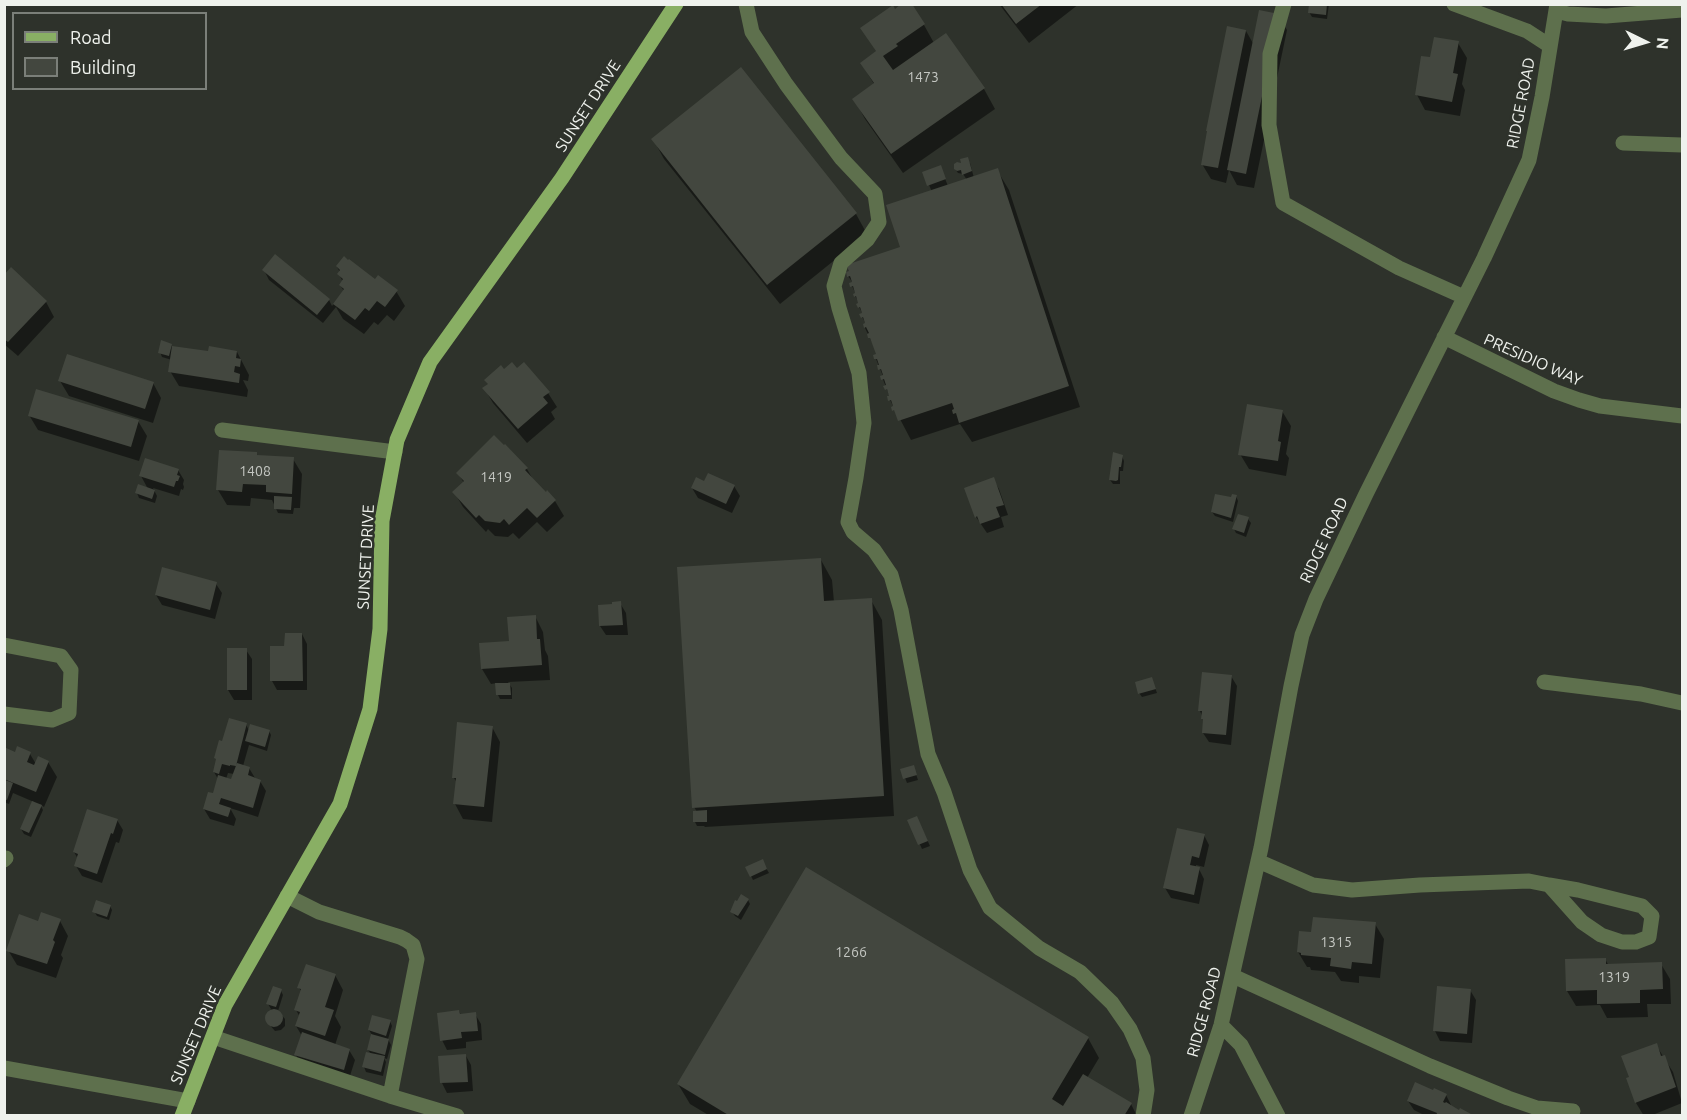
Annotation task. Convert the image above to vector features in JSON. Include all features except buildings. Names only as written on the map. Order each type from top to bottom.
[{"type":"main road","name":"SUNSET DRIVE","points":[[185,1108],[225,1005],[340,804],[370,709],[381,629],[382,521],[397,440],[430,362],[562,178],[676,4]]},
{"type":"street","points":[[746,4],[752,32],[786,84],[841,158],[875,194],[879,222],[867,240],[841,263],[834,286],[860,373],[864,423],[848,522],[853,532],[874,550],[891,575],[903,621],[928,754],[944,792],[970,870],[990,908],[1039,948],[1080,972],[1112,1003],[1130,1029],[1143,1058],[1147,1090],[1143,1116]]},
{"type":"street","points":[[1284,4],[1269,54],[1269,125],[1283,203],[1399,268],[1464,297]]},
{"type":"street","points":[[1454,4],[1527,31],[1550,46]]},
{"type":"street","points":[[1556,8],[1568,14],[1606,16],[1683,10]]},
{"type":"street","name":"RIDGE ROAD","points":[[1191,1116],[1221,1025],[1233,976],[1302,635],[1316,599],[1366,494],[1484,258],[1529,160],[1556,8]]},
{"type":"street","points":[[1623,143],[1683,145]]},
{"type":"street","name":"PRESIDIO WAY","points":[[1444,338],[1554,391],[1579,400],[1600,406],[1683,416]]},
{"type":"street","points":[[222,429],[395,452]]},
{"type":"street","points":[[4,645],[61,656],[71,670],[69,713],[52,720],[4,714]]},
{"type":"street","points":[[1544,682],[1641,694],[1683,703]]},
{"type":"street","points":[[1258,861],[1313,885],[1352,890],[1529,881],[1550,885],[1642,906],[1652,916],[1649,937],[1636,942],[1622,942],[1601,935],[1582,922],[1550,885]]},
{"type":"street","points":[[287,896],[319,912],[400,937],[413,945],[417,959],[390,1096]]},
{"type":"street","points":[[1233,976],[1430,1066],[1508,1098],[1537,1108],[1573,1111]]},
{"type":"street","points":[[1221,1025],[1241,1045],[1278,1116]]},
{"type":"street","points":[[213,1036],[390,1096],[457,1116]]},
{"type":"street","points":[[4,1068],[185,1108]]}]
